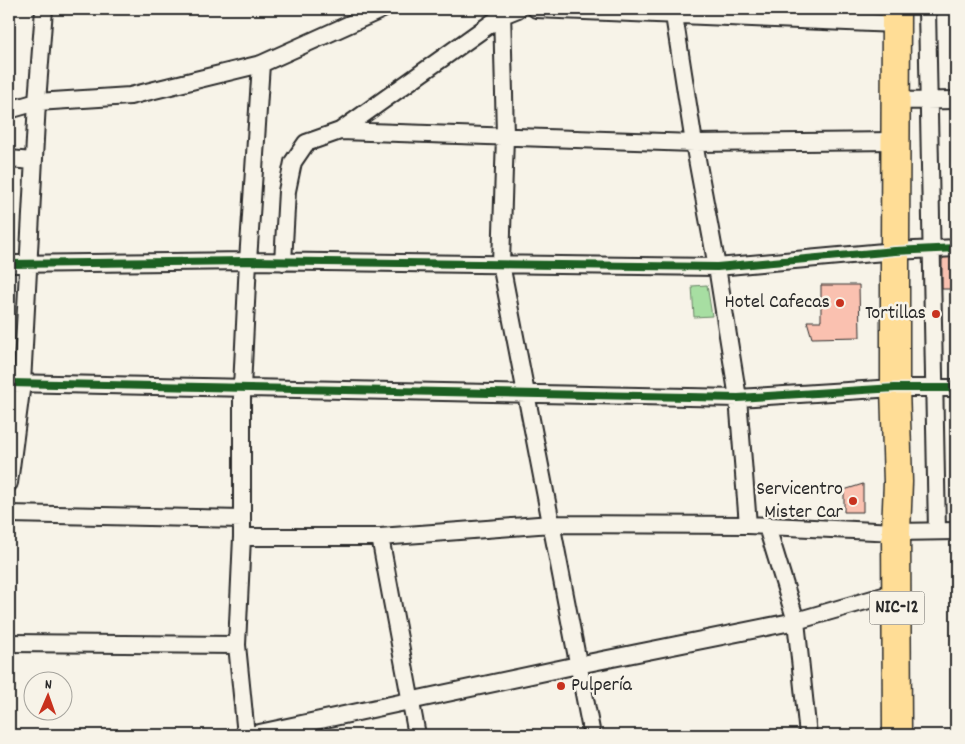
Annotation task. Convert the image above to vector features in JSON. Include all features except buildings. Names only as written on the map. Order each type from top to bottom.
[{"type":"highway","name":"NIC-12","points":[[896,17],[895,388],[898,482],[896,532],[897,735]]},
{"type":"street","points":[[9,483],[15,383],[28,264],[44,9]]},
{"type":"street","points":[[9,110],[37,102],[130,96],[261,64],[383,9]]},
{"type":"street","points":[[536,9],[896,17]]},
{"type":"street","points":[[927,9],[938,531]]},
{"type":"street","points":[[283,262],[287,191],[293,162],[306,143],[340,131],[508,11]]},
{"type":"street","points":[[508,11],[501,264],[592,735]]},
{"type":"street","points":[[674,12],[694,143],[717,267],[738,398],[748,525]]},
{"type":"street","points":[[261,64],[242,388],[242,537],[237,645],[248,735],[796,621],[897,592]]},
{"type":"street","points":[[895,101],[956,100]]},
{"type":"street","points":[[340,131],[694,143],[895,141]]},
{"type":"street","points":[[9,159],[33,161]]},
{"type":"street","points":[[9,264],[248,261],[717,267],[895,251],[956,248]]},
{"type":"street","points":[[15,383],[738,398],[895,388],[956,388]]},
{"type":"street","points":[[9,514],[242,519]]},
{"type":"street","points":[[242,537],[380,537],[551,524],[748,525],[896,532],[956,531]]},
{"type":"street","points":[[767,527],[796,621],[808,735]]},
{"type":"street","points":[[380,537],[416,735]]},
{"type":"street","points":[[9,643],[237,645]]},
{"type":"green space","points":[[707,285],[712,316],[694,317],[692,286]]},
{"type":"cycle path","points":[[9,264],[248,261],[717,267],[895,251],[956,248]]},
{"type":"cycle path","points":[[9,383],[738,398],[895,388],[956,388]]},
{"type":"place","name":"Hotel Cafecas","points":[[840,303]]},
{"type":"place","name":"Tortillas","points":[[936,314]]},
{"type":"place","name":"Servicentro Mister Car","points":[[853,501]]},
{"type":"place","name":"Pulpería","points":[[561,686]]}]
